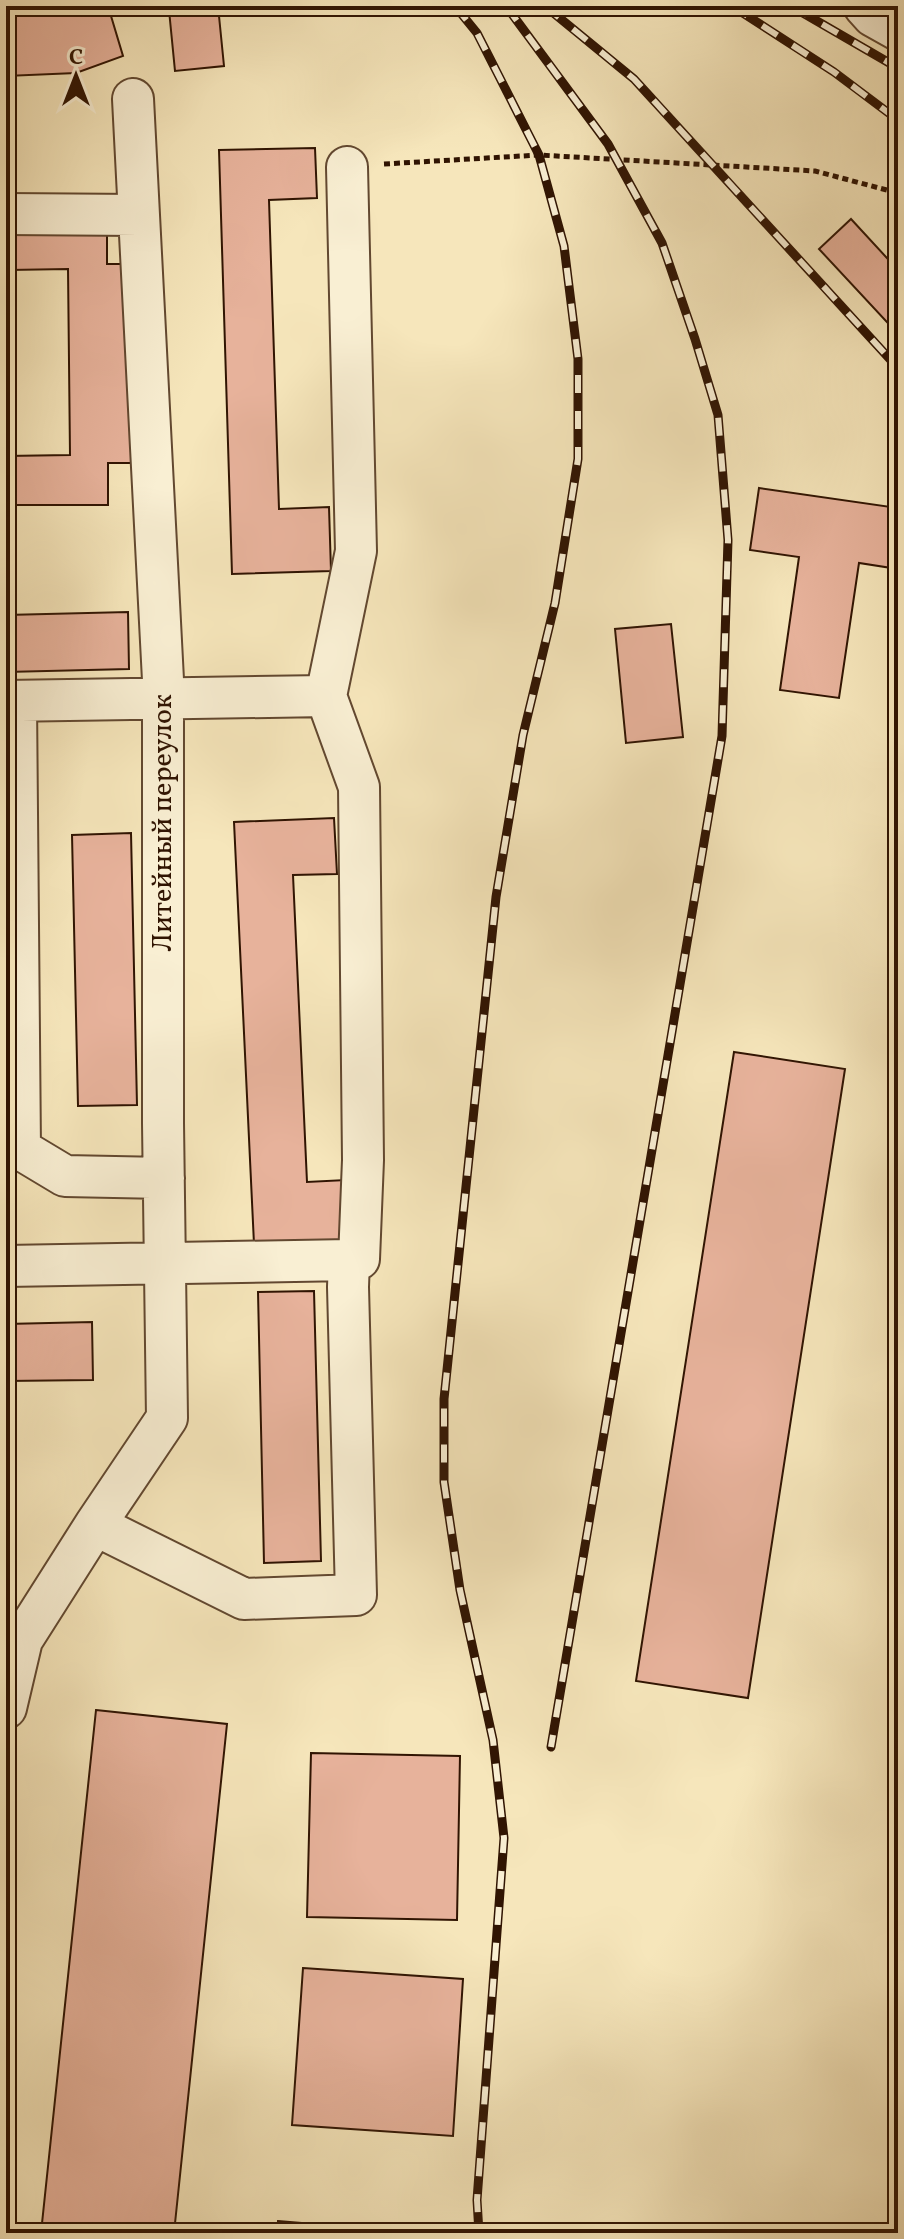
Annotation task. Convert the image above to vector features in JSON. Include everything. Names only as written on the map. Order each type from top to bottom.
[{"type":"street","points":[[864,6],[873,16],[898,30]]},
{"type":"street","name":"Литейный переулок","points":[[6,1708],[22,1640],[167,1418],[163,700],[133,99]]},
{"type":"street","points":[[6,1266],[359,1259],[363,1160],[359,787],[326,696],[356,551],[347,167]]},
{"type":"street","points":[[6,214],[139,215]]},
{"type":"street","points":[[164,1178],[65,1176],[20,1149],[11,701],[326,696]]},
{"type":"street","points":[[95,1525],[244,1599],[356,1595],[349,1260]]},
{"type":"path","points":[[347,167],[539,155],[815,171],[898,193]]},
{"type":"building","points":[[6,6],[108,6],[123,56],[76,73],[6,76]]},
{"type":"building","points":[[218,6],[224,66],[175,71],[169,10]]},
{"type":"building","points":[[315,148],[317,198],[269,200],[279,509],[329,507],[331,571],[232,574],[219,150]]},
{"type":"building","points":[[851,219],[898,270],[898,334],[819,249]]},
{"type":"building","points":[[107,228],[107,264],[132,264],[133,463],[108,463],[108,505],[6,505],[6,456],[70,455],[68,269],[9,270],[9,229]]},
{"type":"building","points":[[759,488],[898,508],[898,569],[859,563],[839,698],[780,690],[799,557],[750,550]]},
{"type":"building","points":[[128,612],[129,669],[6,672],[6,615]]},
{"type":"building","points":[[671,624],[683,737],[626,743],[615,629]]},
{"type":"building","points":[[334,818],[337,874],[293,875],[307,1182],[346,1180],[349,1240],[254,1244],[234,822]]},
{"type":"building","points":[[131,833],[137,1105],[78,1106],[72,835]]},
{"type":"building","points":[[734,1052],[845,1069],[748,1698],[636,1681]]},
{"type":"building","points":[[314,1291],[321,1561],[264,1563],[258,1292]]},
{"type":"building","points":[[92,1322],[93,1380],[6,1381],[6,1324]]},
{"type":"building","points":[[96,1710],[227,1724],[174,2233],[41,2233]]},
{"type":"building","points":[[311,1753],[460,1756],[457,1920],[307,1917]]},
{"type":"building","points":[[303,1968],[463,1979],[453,2136],[292,2125]]},
{"type":"building","points":[[278,2221],[421,2233],[277,2233]]},
{"type":"railway","points":[[455,6],[477,33],[539,155],[564,246],[578,359],[578,459],[555,603],[523,735],[496,897],[444,1399],[444,1482],[460,1590],[493,1740],[504,1838],[477,2200],[479,2233]]},
{"type":"railway","points":[[506,6],[608,144],[662,243],[718,415],[728,540],[722,736],[551,1747]]},
{"type":"railway","points":[[545,6],[634,79],[898,368]]},
{"type":"railway","points":[[732,6],[834,72],[898,120]]},
{"type":"railway","points":[[791,6],[898,68]]}]
